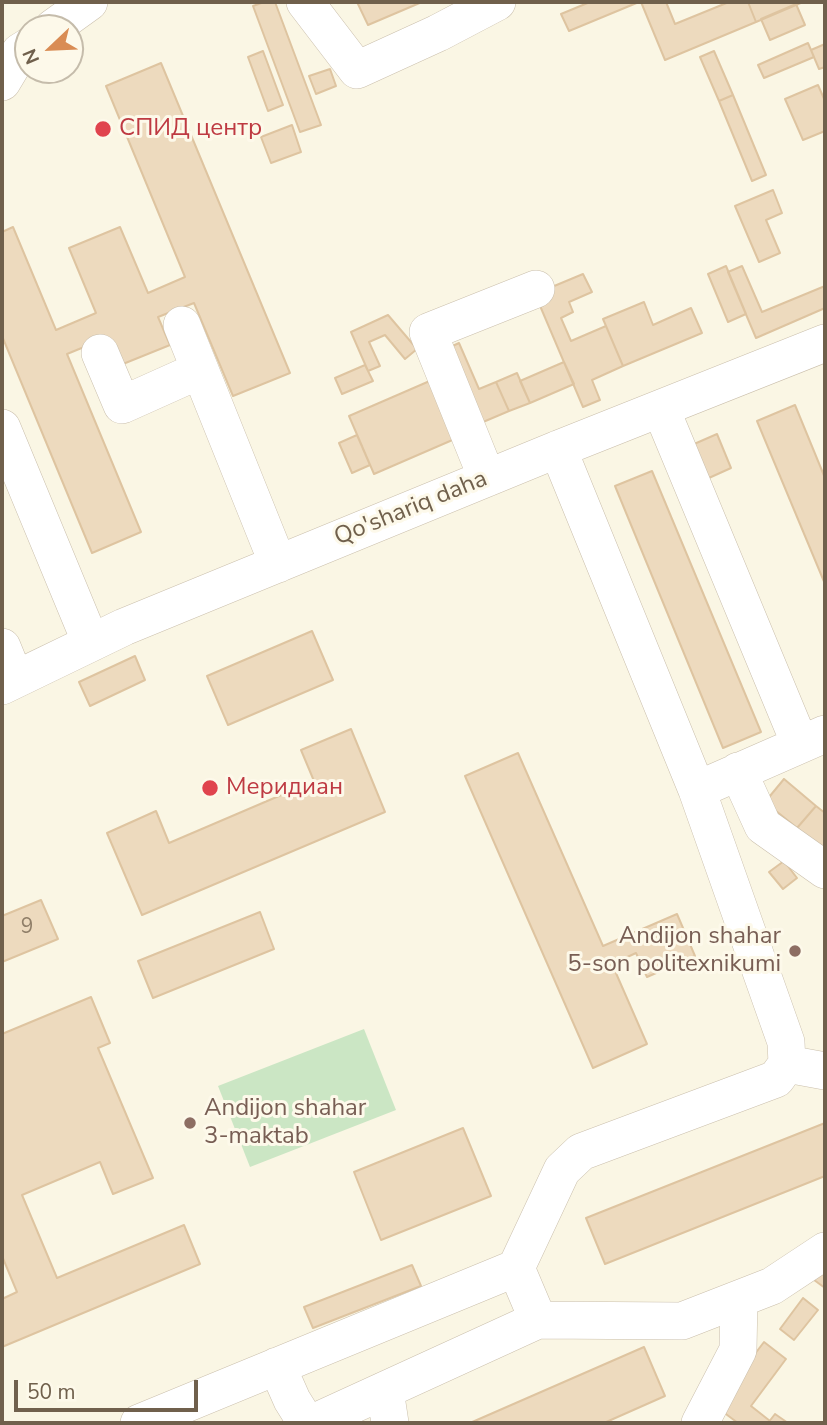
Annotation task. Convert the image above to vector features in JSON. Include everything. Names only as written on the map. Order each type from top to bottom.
[{"type":"street","points":[[73,14],[89,2]]},
{"type":"street","points":[[305,2],[357,70],[438,33],[497,2]]},
{"type":"street","points":[[2,82],[14,62]]},
{"type":"street","points":[[487,478],[428,332],[536,289]]},
{"type":"street","points":[[182,325],[278,564]]},
{"type":"street","name":"Qo'shariq daha","points":[[6,671],[91,643],[487,478],[825,343]]},
{"type":"street","points":[[100,353],[122,405],[200,370]]},
{"type":"street","points":[[661,409],[813,739],[697,790]]},
{"type":"street","points":[[2,428],[91,643]]},
{"type":"street","points":[[139,1423],[195,1413],[277,1366],[516,1268],[562,1170],[581,1152],[776,1079],[788,1064],[786,1042],[697,790],[558,449]]},
{"type":"street","points":[[738,771],[763,826],[825,870]]},
{"type":"street","points":[[788,1064],[825,1071]]},
{"type":"street","points":[[277,1366],[302,1416],[315,1422],[387,1407],[538,1320],[682,1321],[772,1286],[825,1251]]},
{"type":"street","points":[[516,1268],[538,1320]]},
{"type":"street","points":[[700,1423],[738,1350],[739,1299]]},
{"type":"green space","points":[[364,1029],[396,1110],[250,1167],[218,1086]]},
{"type":"building","points":[[275,2],[321,125],[300,132],[253,6]]},
{"type":"building","points":[[357,2],[422,2],[368,25]]},
{"type":"building","points":[[590,2],[639,2],[569,31],[561,14]]},
{"type":"building","points":[[641,2],[666,2],[675,24],[729,2],[748,2],[756,22],[665,60]]},
{"type":"building","points":[[748,2],[803,2],[756,22]]},
{"type":"building","points":[[796,4],[805,25],[770,40],[761,19]]},
{"type":"building","points":[[808,43],[814,57],[764,78],[758,65]]},
{"type":"building","points":[[825,44],[825,67],[819,69],[811,50]]},
{"type":"building","points":[[263,51],[283,105],[268,111],[248,57]]},
{"type":"building","points":[[714,51],[733,95],[719,101],[700,57]]},
{"type":"building","points":[[161,63],[290,373],[233,396],[194,303],[158,317],[170,345],[118,366],[106,338],[67,354],[141,532],[92,553],[2,336],[2,232],[13,227],[56,330],[96,313],[69,248],[120,227],[148,293],[185,277],[106,86]]},
{"type":"building","points":[[330,69],[336,86],[316,94],[309,76]]},
{"type":"building","points":[[818,85],[825,101],[825,131],[803,140],[785,99]]},
{"type":"building","points":[[733,95],[766,175],[752,181],[719,101]]},
{"type":"building","points":[[292,125],[301,152],[271,163],[261,137]]},
{"type":"building","points":[[773,190],[782,213],[766,220],[780,253],[759,262],[735,206]]},
{"type":"building","points":[[726,266],[746,314],[728,322],[708,274]]},
{"type":"building","points":[[742,266],[762,312],[825,286],[825,308],[756,338],[728,272]]},
{"type":"building","points":[[583,274],[592,292],[569,302],[573,312],[561,318],[571,341],[606,326],[623,366],[592,380],[600,400],[583,407],[535,294]]},
{"type":"building","points":[[644,302],[653,325],[691,308],[702,333],[623,366],[603,319]]},
{"type":"building","points":[[388,315],[417,349],[405,359],[385,335],[369,342],[380,366],[368,371],[351,332]]},
{"type":"building","points":[[459,343],[479,389],[496,382],[509,411],[476,425],[444,350]]},
{"type":"building","points":[[564,362],[574,384],[530,403],[520,381]]},
{"type":"building","points":[[365,365],[373,381],[342,394],[335,378]]},
{"type":"building","points":[[517,373],[530,403],[509,411],[496,382]]},
{"type":"building","points":[[432,380],[457,438],[374,474],[349,416]]},
{"type":"building","points":[[795,405],[825,478],[825,584],[757,421]]},
{"type":"building","points":[[717,434],[731,468],[700,482],[685,448]]},
{"type":"building","points":[[357,435],[370,465],[352,473],[339,443]]},
{"type":"building","points":[[652,471],[761,732],[723,748],[615,486]]},
{"type":"building","points":[[312,631],[333,680],[228,725],[207,676]]},
{"type":"building","points":[[135,656],[145,680],[90,706],[79,682]]},
{"type":"building","points":[[351,729],[385,812],[142,915],[107,833],[156,811],[169,843],[314,781],[301,750]]},
{"type":"building","points":[[518,753],[603,946],[677,914],[695,956],[647,977],[636,953],[612,964],[647,1044],[593,1068],[465,776]]},
{"type":"building","points":[[784,779],[816,806],[797,828],[765,802]]},
{"type":"building","points":[[816,806],[825,813],[825,851],[797,828]]},
{"type":"building","points":[[784,861],[797,878],[783,889],[769,872]]},
{"type":"building","points":[[41,900],[58,939],[2,962],[2,916]]},
{"type":"building","points":[[260,912],[274,949],[153,998],[138,961]]},
{"type":"building","points":[[91,997],[110,1043],[98,1048],[153,1178],[113,1194],[100,1162],[22,1195],[57,1278],[184,1225],[200,1264],[2,1347],[2,1299],[17,1292],[2,1256],[2,1034]]},
{"type":"building","points":[[825,1123],[825,1176],[605,1264],[586,1218]]},
{"type":"building","points":[[463,1128],[491,1196],[381,1240],[354,1172]]},
{"type":"building","points":[[825,1261],[825,1288],[810,1277]]},
{"type":"building","points":[[412,1265],[421,1286],[313,1328],[304,1307]]},
{"type":"building","points":[[803,1298],[818,1310],[794,1340],[780,1329]]},
{"type":"building","points":[[764,1342],[786,1359],[751,1406],[770,1421],[738,1423],[715,1406]]},
{"type":"building","points":[[644,1347],[665,1396],[604,1423],[470,1423]]},
{"type":"building","points":[[775,1414],[788,1423],[768,1423]]},
{"type":"place","name":"СПИД центр","points":[[103,129]]},
{"type":"place","name":"Меридиан","points":[[210,788]]},
{"type":"place","name":"Andijon shahar 5-son politexnikumi","points":[[795,951]]},
{"type":"place","name":"Andijon shahar 3-maktab","points":[[190,1123]]}]
